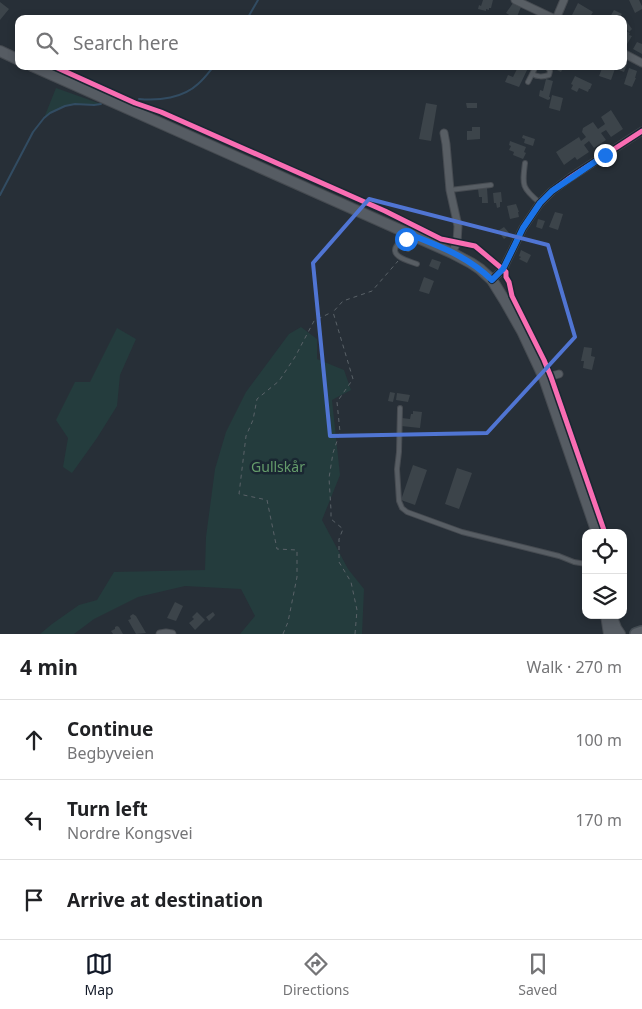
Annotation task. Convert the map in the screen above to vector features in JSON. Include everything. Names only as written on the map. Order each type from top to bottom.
[{"type":"main road","points":[[0,51],[15,58]]},
{"type":"main road","points":[[41,70],[407,236],[452,252],[471,263],[492,280],[522,331],[544,378],[596,529]]},
{"type":"main road","points":[[606,619],[608,634]]},
{"type":"main road","points":[[613,619],[620,634]]},
{"type":"main road","points":[[636,634],[642,632]]},
{"type":"street","points":[[515,0],[547,15]]},
{"type":"street","points":[[558,15],[564,0]]},
{"type":"street","points":[[627,55],[642,63]]},
{"type":"street","points":[[492,280],[503,269],[523,228],[540,203],[552,191],[642,131]]},
{"type":"street","points":[[444,133],[450,190],[458,226],[456,242],[452,252]]},
{"type":"street","points":[[544,378],[559,374]]},
{"type":"street","points":[[160,634],[172,634]]},
{"type":"lane","points":[[528,82],[534,70]]},
{"type":"lane","points":[[532,74],[539,77],[544,76],[549,74],[549,70]]},
{"type":"lane","points":[[525,163],[523,186],[540,203]]},
{"type":"lane","points":[[450,190],[491,185]]},
{"type":"lane","points":[[407,236],[408,249]]},
{"type":"lane","points":[[407,236],[395,249],[396,254],[400,258],[417,264]]},
{"type":"lane","points":[[400,408],[398,469],[399,501],[402,508],[407,512],[462,532],[582,563]]},
{"type":"path","points":[[283,634],[288,622],[297,577],[297,550],[277,549],[267,500],[239,494],[246,436],[253,420],[256,399],[279,381],[295,357],[314,321],[333,312],[343,301],[372,291],[400,258]]},
{"type":"path","points":[[333,312],[353,379],[337,402],[340,432],[333,453],[329,478],[331,519],[343,529],[340,540],[339,562],[351,582],[357,610],[355,634]]},
{"type":"highlighted area","points":[[369,199],[548,245],[575,337],[487,433],[330,436],[313,263]]},
{"type":"green space","points":[[56,88],[101,104],[68,106],[44,118]]},
{"type":"green space","name":"Gullskår","points":[[301,327],[317,339],[317,359],[344,370],[351,390],[332,400],[340,475],[322,520],[348,569],[364,589],[362,634],[240,634],[255,616],[241,589],[185,586],[138,597],[94,619],[74,634],[40,634],[79,605],[97,600],[114,572],[205,570],[206,537],[215,469],[226,432],[246,392],[289,334]]},
{"type":"green space","points":[[117,328],[136,339],[120,375],[117,406],[72,473],[63,467],[68,438],[56,420],[75,382],[90,382]]},
{"type":"building","points":[[483,0],[493,0],[489,10],[478,9]]},
{"type":"building","points":[[629,0],[639,0],[642,9],[635,13]]},
{"type":"building","points":[[0,2],[9,9],[0,20]]},
{"type":"building","points":[[513,3],[521,7],[518,15],[506,13]]},
{"type":"building","points":[[578,3],[593,12],[591,15],[572,15]]},
{"type":"building","points":[[614,10],[622,14],[621,15],[611,15]]},
{"type":"building","points":[[627,22],[632,29],[629,32],[627,30]]},
{"type":"building","points":[[627,32],[632,36],[627,44]]},
{"type":"building","points":[[637,42],[642,44],[642,54],[633,49]]},
{"type":"building","points":[[629,68],[637,71],[632,87],[624,84]]},
{"type":"building","points":[[516,70],[527,70],[519,87],[505,82],[508,75],[513,77]]},
{"type":"building","points":[[601,70],[615,70],[611,80],[599,76]]},
{"type":"building","points":[[575,76],[592,84],[588,92],[579,88],[577,92],[571,89]]},
{"type":"building","points":[[546,79],[553,81],[550,99],[548,100],[539,96],[540,90],[543,91]]},
{"type":"building","points":[[552,95],[563,98],[560,111],[549,108]]},
{"type":"building","points":[[426,103],[437,105],[431,141],[419,139]]},
{"type":"building","points":[[466,103],[477,103],[477,108],[467,108]]},
{"type":"building","points":[[611,110],[623,129],[611,137],[606,130],[601,133],[606,140],[594,148],[589,141],[584,145],[589,152],[577,160],[575,157],[564,165],[556,152],[579,137],[581,141],[586,137],[582,132],[583,128],[593,122],[598,129],[605,124],[601,117]]},
{"type":"building","points":[[472,127],[480,127],[480,139],[467,140],[467,131],[472,131]]},
{"type":"building","points":[[523,135],[535,139],[533,146],[524,143]]},
{"type":"building","points":[[510,141],[526,147],[523,159],[513,155],[514,152],[509,150],[511,146],[509,145]]},
{"type":"building","points":[[482,187],[487,188],[488,203],[482,203],[482,197],[479,197],[478,189],[482,189]]},
{"type":"building","points":[[501,192],[502,202],[500,202],[500,207],[497,208],[496,203],[494,203],[493,193]]},
{"type":"building","points":[[516,204],[519,217],[510,219],[507,206]]},
{"type":"building","points":[[555,212],[563,214],[558,230],[549,227]]},
{"type":"building","points":[[538,219],[545,221],[542,229],[536,227]]},
{"type":"building","points":[[504,227],[510,234],[504,239],[498,231]]},
{"type":"building","points":[[521,250],[531,255],[527,263],[519,259],[521,257],[519,256]]},
{"type":"building","points":[[432,259],[441,262],[438,270],[429,266]]},
{"type":"building","points":[[424,277],[434,281],[429,294],[419,291]]},
{"type":"building","points":[[584,347],[592,348],[591,356],[595,357],[592,370],[583,368],[584,361],[581,361]]},
{"type":"building","points":[[390,392],[395,393],[393,402],[388,401]]},
{"type":"building","points":[[397,393],[410,395],[408,402],[396,400]]},
{"type":"building","points":[[413,411],[422,412],[420,428],[401,426],[402,418],[410,419]]},
{"type":"building","points":[[413,465],[427,470],[415,505],[401,500]]},
{"type":"building","points":[[457,468],[472,473],[459,509],[445,504]]},
{"type":"building","points":[[175,602],[183,606],[176,621],[167,618]]},
{"type":"building","points":[[197,612],[205,620],[195,630],[189,623],[194,619],[192,617]]},
{"type":"building","points":[[213,612],[215,615],[209,621],[206,617]]},
{"type":"building","points":[[133,614],[146,633],[136,634],[128,620],[131,619],[130,616]]},
{"type":"building","points":[[117,626],[123,634],[113,634],[111,631]]},
{"type":"waterway","points":[[249,15],[258,0]]},
{"type":"waterway","points":[[139,99],[163,99],[185,93],[200,82],[210,70]]},
{"type":"waterway","points":[[0,195],[33,132],[44,118],[65,106],[101,104]]},
{"type":"cycle path","points":[[62,70],[385,211],[441,239],[475,246],[506,272],[512,296],[551,377],[604,529]]},
{"type":"cycle path","points":[[492,280],[503,269],[523,228],[540,203],[552,191],[642,131]]},
{"type":"route","points":[[406,239],[409,234],[452,252],[480,269],[492,280],[503,269],[523,228],[540,203],[552,191],[605,155]]}]
